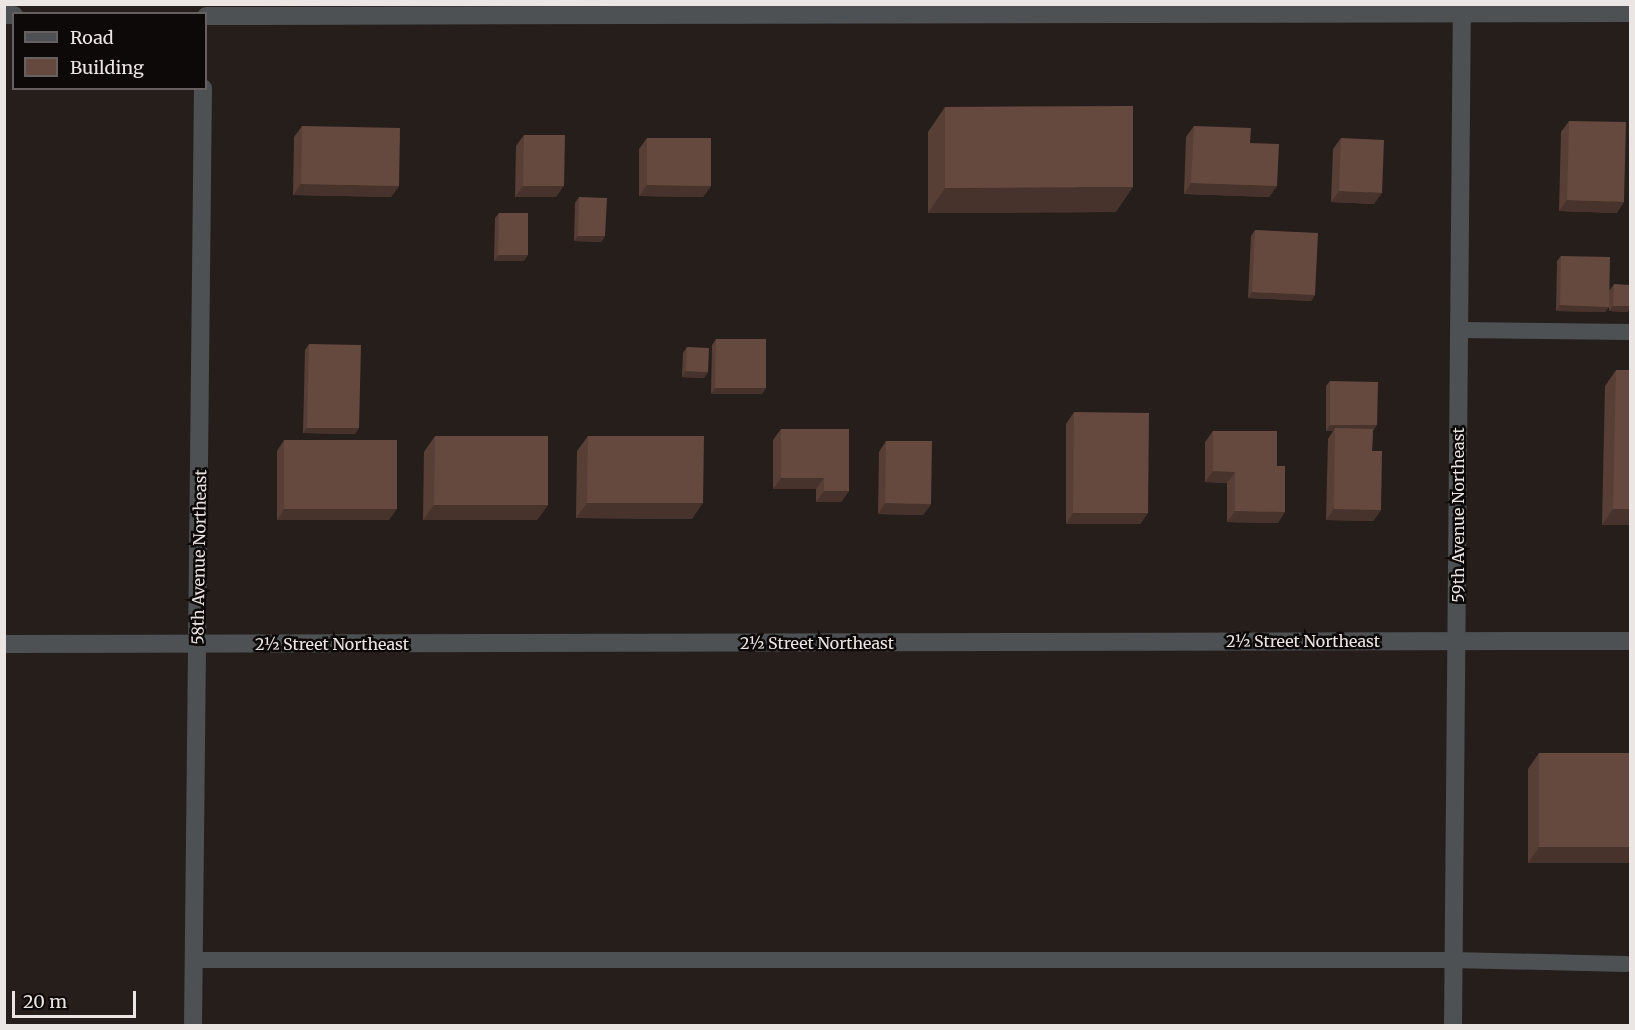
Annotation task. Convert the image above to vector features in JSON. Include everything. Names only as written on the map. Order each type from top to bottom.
[{"type":"street","points":[[207,15],[1462,9],[1630,13]]},
{"type":"street","name":"59th Avenue Northeast","points":[[1453,1026],[1462,9]]},
{"type":"street","name":"58th Avenue Northeast","points":[[194,1026],[203,90]]},
{"type":"street","name":"2½ Street Northeast","points":[[4,644],[1630,641]]},
{"type":"lane","points":[[1460,330],[1630,332]]},
{"type":"lane","points":[[194,960],[1453,960],[1626,963]]},
{"type":"building","points":[[1133,106],[1133,187],[945,188],[945,107]]},
{"type":"building","points":[[1569,121],[1626,122],[1624,202],[1567,200]]},
{"type":"building","points":[[302,126],[400,128],[399,186],[301,184]]},
{"type":"building","points":[[1194,126],[1251,128],[1250,143],[1279,144],[1277,186],[1191,183]]},
{"type":"building","points":[[524,135],[565,135],[564,186],[523,186]]},
{"type":"building","points":[[647,138],[711,138],[711,186],[647,185]]},
{"type":"building","points":[[1341,138],[1384,140],[1382,193],[1339,191]]},
{"type":"building","points":[[579,197],[607,198],[605,236],[578,236]]},
{"type":"building","points":[[499,213],[528,213],[528,255],[498,255]]},
{"type":"building","points":[[1255,230],[1318,233],[1315,295],[1252,292]]},
{"type":"building","points":[[1561,256],[1610,257],[1609,307],[1560,305]]},
{"type":"building","points":[[1614,284],[1630,285],[1630,306],[1613,306]]},
{"type":"building","points":[[716,339],[766,339],[766,388],[715,388]]},
{"type":"building","points":[[309,344],[361,345],[359,428],[307,428]]},
{"type":"building","points":[[687,347],[709,348],[708,372],[686,371]]},
{"type":"building","points":[[1616,370],[1630,370],[1630,509],[1613,509]]},
{"type":"building","points":[[1330,381],[1378,382],[1377,425],[1330,425]]},
{"type":"building","points":[[1074,412],[1149,413],[1148,513],[1073,513]]},
{"type":"building","points":[[1335,428],[1373,429],[1372,451],[1382,451],[1381,510],[1334,509]]},
{"type":"building","points":[[781,429],[849,429],[849,491],[824,491],[824,478],[781,478]]},
{"type":"building","points":[[1213,431],[1277,431],[1277,466],[1285,466],[1285,512],[1235,511],[1235,472],[1213,471]]},
{"type":"building","points":[[435,436],[548,436],[548,505],[434,505]]},
{"type":"building","points":[[588,436],[704,436],[703,503],[587,503]]},
{"type":"building","points":[[284,440],[397,440],[397,509],[284,509]]},
{"type":"building","points":[[886,441],[932,441],[931,504],[885,503]]},
{"type":"building","points":[[1539,753],[1630,753],[1630,847],[1539,847]]}]
